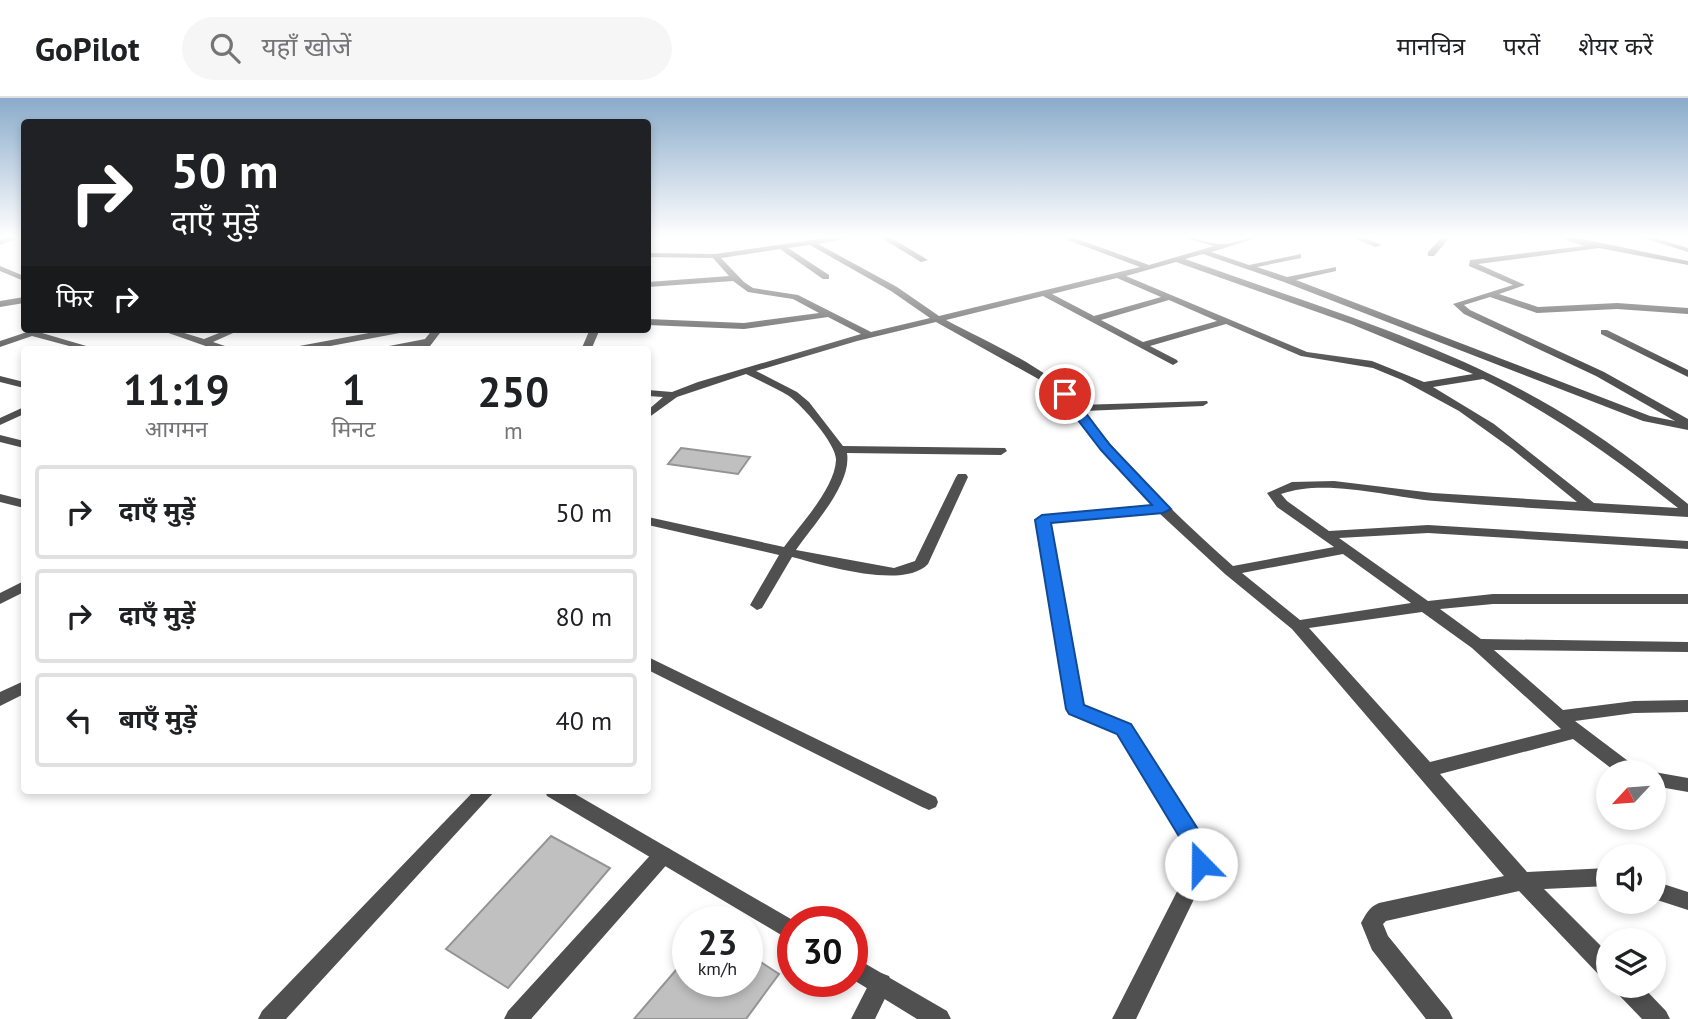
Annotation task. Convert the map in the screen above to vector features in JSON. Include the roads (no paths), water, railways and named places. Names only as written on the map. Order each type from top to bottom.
[{"type":"street","points":[[651,285],[723,279]]},
{"type":"street","points":[[736,279],[741,285],[759,293],[795,297],[870,335]]},
{"type":"street","points":[[877,279],[936,318],[1046,379],[1065,394],[1105,447],[1163,509],[1230,570],[1297,625],[1523,881],[1596,956]]},
{"type":"street","points":[[651,413],[673,395],[748,371],[870,335],[1100,279]]},
{"type":"street","points":[[1127,279],[1304,354],[1325,360],[1367,362],[1425,385],[1528,455],[1591,508]]},
{"type":"street","points":[[1231,279],[1378,333],[1484,376],[1529,398],[1614,451],[1688,511]]},
{"type":"street","points":[[1287,280],[1291,279]]},
{"type":"street","points":[[1507,279],[1521,285],[1457,304],[1467,312],[1600,374],[1688,425]]},
{"type":"street","points":[[1287,280],[1647,419],[1688,425]]},
{"type":"street","points":[[1042,292],[1173,362]]},
{"type":"street","points":[[1490,294],[1537,310],[1617,306],[1688,311]]},
{"type":"street","points":[[1093,319],[1169,297]]},
{"type":"street","points":[[0,304],[21,300]]},
{"type":"street","points":[[651,322],[744,326],[831,314]]},
{"type":"street","points":[[1142,345],[1226,321]]},
{"type":"street","points":[[1604,332],[1688,374]]},
{"type":"street","points":[[0,344],[31,333],[80,346]]},
{"type":"street","points":[[176,333],[216,346]]},
{"type":"street","points":[[206,342],[227,333]]},
{"type":"street","points":[[315,346],[384,333]]},
{"type":"street","points":[[748,371],[793,394],[804,404],[840,449],[842,461],[835,485],[788,552],[757,605]]},
{"type":"street","points":[[1425,385],[1484,376]]},
{"type":"street","points":[[0,379],[21,384]]},
{"type":"street","points":[[651,393],[673,395]]},
{"type":"street","points":[[1077,408],[1203,403]]},
{"type":"street","points":[[0,422],[21,412]]},
{"type":"street","points":[[0,438],[21,444]]},
{"type":"street","points":[[840,449],[1001,451]]},
{"type":"street","points":[[651,523],[835,563],[894,572],[912,569],[921,564],[933,544],[962,477]]},
{"type":"street","points":[[1614,760],[1576,732],[1478,644],[1282,503],[1273,493],[1292,486],[1334,485],[1433,496],[1591,508],[1688,511]]},
{"type":"street","points":[[0,498],[21,503]]},
{"type":"street","points":[[1124,1019],[1201,864],[1194,841],[1124,729],[1075,709],[1042,520],[1163,509]]},
{"type":"street","points":[[1328,535],[1428,529],[1688,545]]},
{"type":"street","points":[[1230,570],[1348,549]]},
{"type":"street","points":[[0,599],[13,588]]},
{"type":"street","points":[[1297,625],[1427,606],[1535,598],[1688,598]]},
{"type":"street","points":[[1478,644],[1688,648]]},
{"type":"street","points":[[651,664],[929,802]]},
{"type":"street","points":[[0,701],[21,689]]},
{"type":"street","points":[[1561,717],[1634,707],[1688,706]]},
{"type":"street","points":[[1426,770],[1576,732]]},
{"type":"street","points":[[1666,781],[1688,785]]},
{"type":"street","points":[[270,1019],[483,794]]},
{"type":"street","points":[[559,794],[777,923]]},
{"type":"street","points":[[516,1019],[663,855]]},
{"type":"street","points":[[1441,1019],[1380,943],[1373,923],[1379,913],[1523,881],[1596,878]]},
{"type":"street","points":[[1666,894],[1688,901]]},
{"type":"street","points":[[868,976],[939,1019]]},
{"type":"street","points":[[863,1019],[881,984]]},
{"type":"street","points":[[1638,998],[1658,1019]]}]
